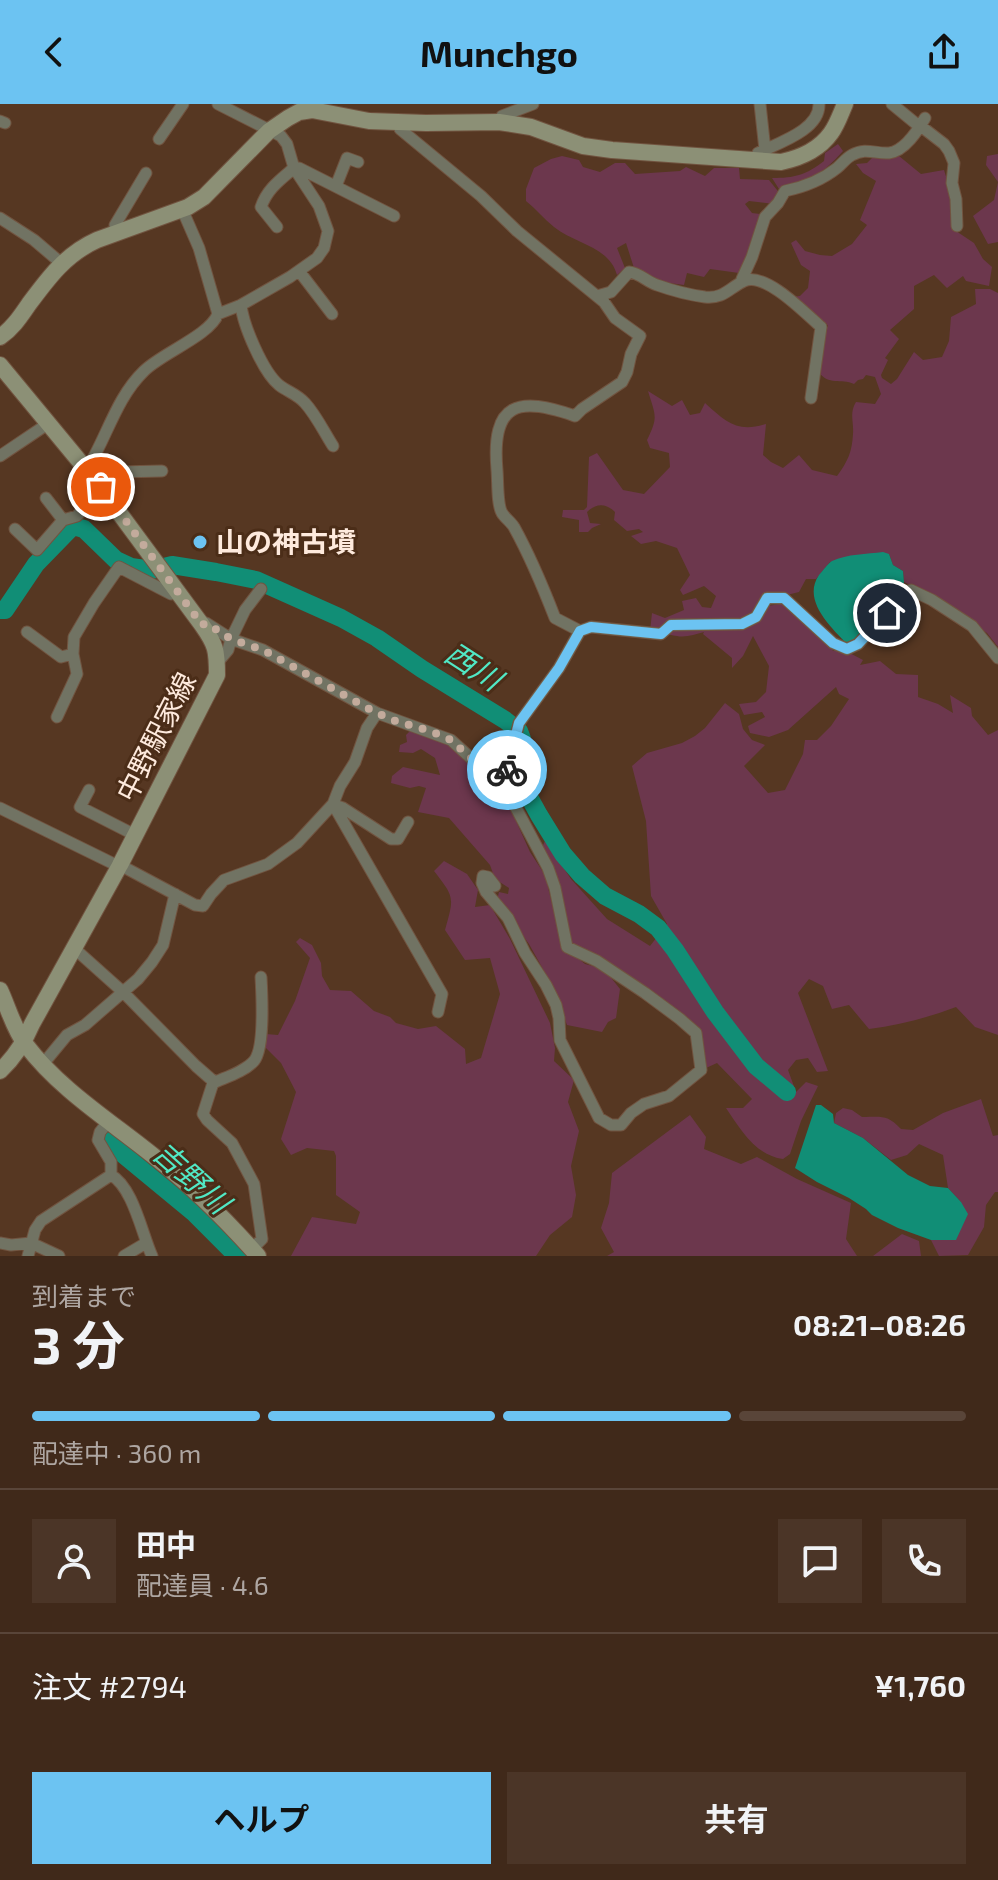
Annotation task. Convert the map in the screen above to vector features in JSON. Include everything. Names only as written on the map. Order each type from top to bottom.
[{"type":"main road","points":[[0,337],[10,330],[61,263],[83,247],[182,209],[204,197],[269,131],[311,107],[369,121],[499,122],[531,127],[583,146],[762,155],[781,162],[798,159],[813,150],[831,133],[845,104]]},
{"type":"main road","name":"中野駅家線","points":[[0,365],[162,568],[214,643],[217,663],[217,675],[120,865],[24,1043],[0,1071]]},
{"type":"main road","points":[[0,990],[24,1043],[43,1064],[108,1122],[196,1191],[255,1253]]},
{"type":"street","points":[[159,139],[183,104]]},
{"type":"street","points":[[218,104],[281,136],[287,144],[294,168],[319,206],[328,231],[324,248],[317,258],[241,305],[218,314]]},
{"type":"street","points":[[499,122],[502,116],[533,104]]},
{"type":"street","points":[[760,104],[762,155],[809,126],[818,116],[819,104]]},
{"type":"street","points":[[892,104],[922,122]]},
{"type":"street","points":[[399,122],[400,129],[604,302],[615,318],[640,336],[622,382],[575,416],[548,407],[517,406],[507,414],[498,432],[495,451],[500,511],[513,525],[532,560],[555,618],[580,631]]},
{"type":"street","points":[[922,122],[922,127],[944,144],[954,163],[952,183],[957,226]]},
{"type":"street","points":[[742,282],[765,217],[785,191],[806,186],[861,151],[889,153],[896,150],[905,144],[922,122]]},
{"type":"street","points":[[336,186],[347,158],[358,162]]},
{"type":"street","points":[[277,227],[261,207],[272,187],[294,168],[394,216]]},
{"type":"street","points":[[117,233],[115,225],[146,173]]},
{"type":"street","points":[[15,529],[37,550],[63,520],[77,516],[129,386],[146,368],[203,332],[216,319],[218,314],[199,248],[182,209]]},
{"type":"street","points":[[0,218],[34,240],[61,263]]},
{"type":"street","points":[[299,271],[332,314]]},
{"type":"street","points":[[597,296],[611,292],[629,272],[655,285],[706,297],[720,297],[750,279],[773,287],[821,327],[811,398]]},
{"type":"street","points":[[241,305],[242,316],[268,371],[278,384],[295,393],[307,405],[333,446]]},
{"type":"street","points":[[0,456],[49,423]]},
{"type":"street","points":[[94,479],[119,472],[162,471]]},
{"type":"street","points":[[46,498],[63,520]]},
{"type":"street","points":[[57,717],[77,674],[74,637],[119,567],[171,594],[178,592]]},
{"type":"street","points":[[217,663],[228,650],[245,610],[261,589]]},
{"type":"street","points":[[495,886],[488,877],[483,876],[486,892],[508,918],[556,1005],[560,1040],[599,1118],[611,1125],[621,1125],[644,1104],[669,1096],[701,1070],[696,1033],[597,961],[567,947],[548,868],[507,791],[506,774],[519,723],[559,668],[580,631],[591,627],[661,634],[671,625],[742,624],[756,617],[767,598],[784,598],[833,643],[847,649],[858,644],[887,613],[897,596],[911,590],[972,626],[998,658]]},
{"type":"street","points":[[202,625],[206,623],[231,639],[263,650],[377,713],[451,740],[484,770],[506,774]]},
{"type":"street","points":[[27,632],[61,657],[73,654]]},
{"type":"street","points":[[0,808],[120,865],[195,905],[203,906],[224,880],[268,864],[297,843],[333,804],[355,762],[367,728],[377,713]]},
{"type":"street","points":[[89,790],[80,807],[135,835]]},
{"type":"street","points":[[333,804],[391,839],[398,839],[408,822]]},
{"type":"street","points":[[333,804],[442,994],[438,1012]]},
{"type":"street","points":[[43,1064],[67,1035],[85,1025],[138,979],[152,962],[163,945],[175,894]]},
{"type":"street","points":[[75,949],[123,992],[213,1083]]},
{"type":"street","points":[[255,1253],[262,1239],[254,1184],[232,1143],[203,1114],[213,1083],[247,1067],[257,1058],[263,1001],[261,977]]},
{"type":"street","points":[[108,1122],[98,1140],[111,1162],[111,1175]]},
{"type":"street","points":[[28,1256],[41,1221],[111,1175]]},
{"type":"street","points":[[111,1175],[118,1178],[137,1211],[152,1256]]},
{"type":"street","points":[[0,1243],[31,1243],[59,1256]]},
{"type":"street","points":[[124,1256],[146,1243]]},
{"type":"shaded area","points":[[838,144],[843,151],[814,176],[779,189],[772,178],[812,170],[824,161],[825,153]]},
{"type":"shaded area","points":[[877,153],[894,158],[899,156],[921,174],[944,170],[953,199],[956,231],[974,243],[992,267],[989,286],[966,281],[963,276],[947,288],[934,275],[914,286],[914,309],[890,330],[899,339],[885,358],[888,360],[881,375],[891,384],[914,352],[923,360],[942,357],[949,341],[951,317],[976,304],[975,289],[990,289],[998,293],[998,647],[987,633],[946,604],[904,582],[903,571],[893,565],[889,554],[830,562],[816,579],[806,579],[799,592],[763,598],[768,606],[785,603],[827,637],[833,651],[840,648],[863,660],[860,665],[880,661],[896,674],[918,675],[918,697],[953,713],[950,695],[971,708],[972,716],[988,735],[998,730],[998,1035],[975,1027],[956,1007],[913,1021],[869,1029],[849,1005],[832,1009],[823,986],[809,979],[798,993],[828,1071],[817,1072],[808,1058],[796,1060],[788,1070],[796,1092],[806,1082],[818,1086],[790,1154],[783,1159],[757,1147],[726,1108],[743,1108],[752,1099],[717,1063],[706,1068],[699,1031],[569,943],[540,851],[545,841],[571,879],[607,919],[650,946],[667,924],[651,896],[646,821],[632,766],[647,753],[695,736],[725,703],[739,714],[743,729],[752,740],[765,745],[744,766],[768,793],[785,790],[803,754],[805,740],[817,740],[831,726],[849,699],[839,694],[836,687],[788,730],[769,737],[750,733],[748,726],[765,717],[762,712],[744,715],[739,704],[756,702],[766,692],[769,666],[753,636],[743,656],[732,668],[732,658],[704,632],[680,636],[650,631],[652,613],[665,618],[684,610],[682,601],[696,598],[702,607],[711,608],[716,596],[704,586],[683,595],[680,590],[690,575],[677,548],[656,541],[641,544],[631,536],[643,532],[639,529],[627,531],[614,520],[615,512],[605,506],[594,507],[587,512],[590,523],[601,524],[588,532],[579,532],[579,520],[562,517],[563,510],[584,510],[587,507],[589,457],[597,453],[623,490],[644,494],[670,467],[669,453],[650,448],[647,440],[655,416],[648,391],[672,406],[682,400],[690,415],[700,413],[705,403],[732,424],[747,427],[766,424],[763,455],[771,462],[783,468],[799,455],[812,470],[837,476],[850,451],[852,414],[856,402],[875,404],[881,394],[875,377],[866,375],[854,384],[826,379],[819,372],[823,334],[828,326],[826,323],[820,324],[789,297],[800,296],[808,288],[810,271],[801,265],[791,243],[796,240],[805,251],[832,256],[852,244],[867,225],[860,220],[876,181],[856,164],[867,163]]},
{"type":"shaded area","points":[[998,154],[998,182],[986,165],[987,156]]},
{"type":"shaded area","points":[[562,156],[579,160],[583,167],[600,172],[615,163],[625,163],[635,174],[680,171],[686,167],[705,176],[714,168],[739,168],[740,179],[769,180],[781,195],[774,204],[749,201],[745,204],[752,213],[760,214],[739,273],[710,269],[704,277],[687,273],[684,285],[654,281],[634,268],[626,243],[617,248],[625,268],[617,275],[607,258],[562,233],[526,201],[526,189],[534,168]]},
{"type":"shaded area","points":[[998,182],[998,242],[988,244],[973,216],[994,200]]},
{"type":"shaded area","points":[[411,730],[440,738],[501,784],[530,852],[545,875],[562,945],[585,964],[604,969],[620,989],[616,1018],[608,1022],[602,1032],[567,1025],[553,987],[529,944],[497,900],[499,892],[508,894],[509,888],[495,879],[490,865],[449,818],[418,812],[426,788],[391,783],[392,776],[403,767],[440,775],[435,758],[421,749],[413,753],[399,752],[400,745],[407,742],[406,735]]},
{"type":"shaded area","points":[[444,861],[467,874],[478,890],[475,907],[490,905],[510,939],[550,1023],[554,1061],[574,1080],[568,1102],[579,1131],[571,1166],[576,1195],[572,1217],[550,1235],[536,1256],[291,1256],[312,1217],[356,1224],[360,1212],[336,1195],[334,1151],[307,1148],[291,1155],[281,1139],[296,1092],[281,1063],[264,1046],[266,1034],[278,1035],[295,1001],[310,958],[296,942],[300,938],[312,945],[330,990],[351,991],[374,1011],[396,1023],[418,1029],[436,1026],[465,1049],[466,1064],[481,1058],[500,994],[490,958],[465,960],[445,930],[451,898],[434,871]]},
{"type":"shaded area","points":[[981,1099],[993,1136],[998,1135],[998,1192],[986,1205],[984,1227],[968,1255],[939,1256],[931,1240],[956,1239],[961,1202],[948,1188],[943,1155],[919,1144],[907,1155],[891,1160],[863,1138],[834,1123],[836,1113],[843,1108],[862,1117],[888,1119],[901,1129],[913,1130],[943,1113]]},
{"type":"shaded area","points":[[690,1115],[706,1137],[704,1149],[741,1164],[757,1157],[851,1203],[846,1239],[857,1256],[607,1256],[614,1252],[601,1228],[609,1203],[612,1173]]},
{"type":"shaded area","points":[[902,1234],[919,1241],[921,1256],[873,1256]]},
{"type":"water","points":[[883,552],[889,554],[893,565],[903,571],[904,582],[901,590],[896,587],[879,617],[849,646],[821,614],[816,604],[814,585],[832,561]]},
{"type":"water","points":[[816,1105],[833,1114],[834,1123],[863,1138],[908,1175],[930,1186],[948,1188],[968,1214],[956,1240],[931,1240],[898,1228],[795,1168]]},
{"type":"waterway","name":"西川","points":[[0,610],[5,610],[36,564],[73,526],[84,529],[116,560],[131,567],[152,570],[172,565],[256,580],[341,618],[377,638],[519,731],[522,739],[519,773],[523,786],[563,854],[605,896],[658,928],[756,1066],[787,1092]]},
{"type":"waterway","name":"吉野川","points":[[107,1141],[193,1212],[237,1256]]},
{"type":"way so far","points":[[101,487],[202,625],[206,623],[231,639],[263,650],[392,720],[451,740],[484,770],[501,775],[506,774],[507,770]]},
{"type":"place","name":"山の神古墳","points":[[200,542]]},
{"type":"route","points":[[507,770],[519,723],[559,668],[580,631],[591,627],[661,634],[671,625],[742,624],[756,617],[767,598],[784,598],[833,643],[847,649],[858,644],[887,613]]}]
